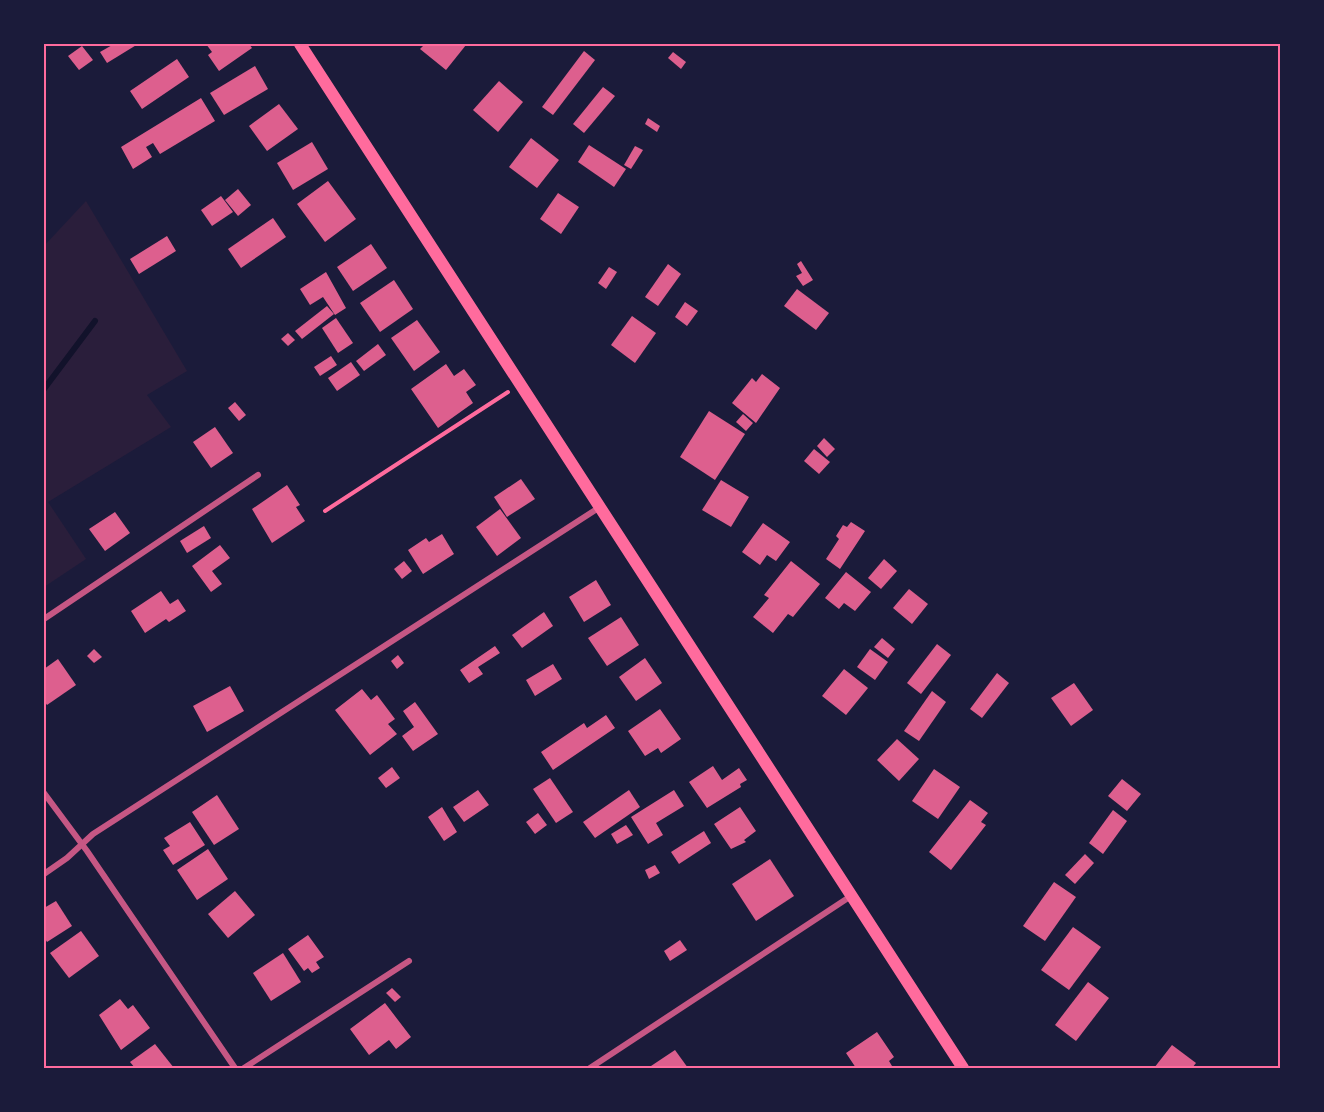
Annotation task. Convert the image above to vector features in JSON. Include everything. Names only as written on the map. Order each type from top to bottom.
[{"type":"main road","points":[[300,44],[963,1068]]},
{"type":"street","points":[[44,619],[258,476]]},
{"type":"street","points":[[44,874],[93,834],[600,507]]},
{"type":"street","points":[[44,793],[235,1068]]},
{"type":"street","points":[[590,1068],[852,896]]},
{"type":"street","points":[[244,1068],[409,961]]},
{"type":"path","points":[[325,511],[520,385]]},
{"type":"shaded area","points":[[86,201],[187,371],[147,395],[171,427],[48,502],[86,559],[44,587],[44,246]]},
{"type":"building","points":[[114,44],[138,44],[107,63],[100,52]]},
{"type":"building","points":[[206,44],[249,44],[252,48],[219,71],[208,55],[212,52]]},
{"type":"building","points":[[425,44],[466,45],[446,70],[420,49]]},
{"type":"building","points":[[82,46],[93,60],[79,70],[68,56]]},
{"type":"building","points":[[584,51],[595,60],[553,115],[542,107]]},
{"type":"building","points":[[673,52],[686,62],[681,69],[668,58]]},
{"type":"building","points":[[177,59],[189,77],[142,109],[130,91]]},
{"type":"building","points":[[255,66],[268,89],[224,115],[210,93]]},
{"type":"building","points":[[499,81],[523,102],[498,132],[473,110]]},
{"type":"building","points":[[603,87],[615,96],[584,133],[573,124]]},
{"type":"building","points":[[201,98],[215,121],[160,154],[153,143],[146,147],[152,157],[133,169],[121,147]]},
{"type":"building","points":[[279,104],[298,129],[267,151],[249,126]]},
{"type":"building","points":[[648,118],[660,126],[657,132],[645,124]]},
{"type":"building","points":[[531,138],[559,160],[537,188],[509,167]]},
{"type":"building","points":[[312,142],[328,169],[293,190],[277,163]]},
{"type":"building","points":[[589,145],[626,169],[614,187],[578,162]]},
{"type":"building","points":[[635,146],[643,150],[631,169],[624,165]]},
{"type":"building","points":[[328,181],[356,219],[325,242],[297,204]]},
{"type":"building","points":[[238,189],[251,205],[238,216],[225,200]]},
{"type":"building","points":[[558,193],[579,207],[561,234],[540,219]]},
{"type":"building","points":[[221,196],[233,212],[212,226],[201,210]]},
{"type":"building","points":[[273,218],[286,237],[241,268],[228,249]]},
{"type":"building","points":[[167,236],[176,251],[139,274],[130,259]]},
{"type":"building","points":[[371,244],[387,268],[353,291],[337,267]]},
{"type":"building","points":[[801,261],[813,280],[803,286],[796,276],[802,273],[797,264]]},
{"type":"building","points":[[668,264],[681,274],[658,306],[645,297]]},
{"type":"building","points":[[609,267],[617,272],[606,289],[598,283]]},
{"type":"building","points":[[326,272],[346,308],[335,315],[323,297],[310,305],[300,289]]},
{"type":"building","points":[[394,280],[413,309],[380,332],[360,303]]},
{"type":"building","points":[[797,289],[829,313],[816,330],[784,306]]},
{"type":"building","points":[[685,302],[698,311],[687,326],[675,317]]},
{"type":"building","points":[[327,306],[334,314],[302,339],[295,331]]},
{"type":"building","points":[[632,316],[656,333],[635,363],[611,345]]},
{"type":"building","points":[[336,318],[353,343],[338,353],[322,328]]},
{"type":"building","points":[[417,320],[440,352],[414,371],[391,338]]},
{"type":"building","points":[[288,333],[295,340],[288,346],[281,339]]},
{"type":"building","points":[[378,344],[386,355],[364,371],[356,361]]},
{"type":"building","points":[[331,356],[337,365],[320,376],[314,367]]},
{"type":"building","points":[[351,362],[360,375],[337,391],[328,378]]},
{"type":"building","points":[[446,364],[454,376],[464,369],[476,385],[466,392],[473,403],[438,428],[411,389]]},
{"type":"building","points":[[762,374],[780,388],[756,423],[732,403],[752,378],[756,382]]},
{"type":"building","points":[[235,402],[246,415],[239,421],[228,408]]},
{"type":"building","points":[[709,411],[745,434],[715,480],[680,457]]},
{"type":"building","points":[[743,414],[753,423],[746,431],[736,422]]},
{"type":"building","points":[[215,427],[233,453],[211,468],[193,442]]},
{"type":"building","points":[[824,438],[835,449],[827,457],[817,446]]},
{"type":"building","points":[[814,449],[830,462],[819,474],[804,461]]},
{"type":"building","points":[[521,479],[535,499],[507,517],[494,497]]},
{"type":"building","points":[[721,480],[749,497],[731,527],[702,510]]},
{"type":"building","points":[[287,485],[300,505],[296,507],[305,521],[272,543],[252,509]]},
{"type":"building","points":[[500,509],[521,538],[497,556],[476,527]]},
{"type":"building","points":[[115,512],[130,533],[105,551],[89,529]]},
{"type":"building","points":[[851,522],[865,531],[840,569],[826,559],[839,539],[836,536],[843,525],[847,527]]},
{"type":"building","points":[[763,523],[790,542],[776,561],[767,555],[760,565],[742,552]]},
{"type":"building","points":[[204,526],[211,538],[187,553],[180,541]]},
{"type":"building","points":[[442,534],[454,554],[423,574],[408,550],[426,538],[429,542]]},
{"type":"building","points":[[220,545],[230,558],[212,571],[222,584],[211,592],[192,566]]},
{"type":"building","points":[[884,559],[897,571],[881,589],[868,578]]},
{"type":"building","points":[[404,561],[412,571],[402,579],[394,569]]},
{"type":"building","points":[[791,561],[820,584],[793,617],[788,614],[773,633],[753,617],[769,598],[764,595]]},
{"type":"building","points":[[846,572],[871,592],[855,611],[844,603],[839,609],[825,598]]},
{"type":"building","points":[[596,580],[611,605],[584,622],[569,597]]},
{"type":"building","points":[[909,589],[928,604],[912,624],[893,608]]},
{"type":"building","points":[[161,591],[170,604],[178,599],[186,611],[169,622],[166,619],[145,633],[131,611]]},
{"type":"building","points":[[544,612],[553,626],[522,648],[512,635]]},
{"type":"building","points":[[621,617],[639,645],[607,666],[588,638]]},
{"type":"building","points":[[882,638],[895,649],[888,658],[874,647]]},
{"type":"building","points":[[937,644],[951,655],[921,694],[907,683]]},
{"type":"building","points":[[495,646],[500,653],[478,667],[483,674],[469,683],[460,670]]},
{"type":"building","points":[[94,649],[102,657],[94,663],[87,656]]},
{"type":"building","points":[[870,649],[888,662],[875,680],[857,667]]},
{"type":"building","points":[[398,655],[404,663],[397,669],[391,661]]},
{"type":"building","points":[[645,658],[662,683],[636,701],[619,677]]},
{"type":"building","points":[[58,659],[76,685],[47,705],[44,701],[44,669]]},
{"type":"building","points":[[553,664],[562,679],[535,696],[526,680]]},
{"type":"building","points":[[844,669],[868,688],[846,715],[822,696]]},
{"type":"building","points":[[997,673],[1009,683],[982,718],[970,709]]},
{"type":"building","points":[[1074,683],[1093,710],[1071,726],[1051,698]]},
{"type":"building","points":[[230,686],[244,711],[207,732],[193,706]]},
{"type":"building","points":[[362,689],[371,700],[377,695],[395,719],[388,724],[397,734],[370,755],[335,710]]},
{"type":"building","points":[[932,691],[946,702],[919,741],[904,731]]},
{"type":"building","points":[[415,702],[438,734],[413,751],[402,736],[414,727],[403,711]]},
{"type":"building","points":[[660,709],[681,739],[661,753],[658,748],[645,756],[628,731]]},
{"type":"building","points":[[606,715],[615,728],[553,770],[541,752],[584,723],[587,728]]},
{"type":"building","points":[[897,739],[919,759],[899,781],[877,760]]},
{"type":"building","points":[[713,766],[722,780],[739,768],[747,780],[740,784],[741,787],[707,808],[689,782]]},
{"type":"building","points":[[392,767],[400,778],[386,788],[378,778]]},
{"type":"building","points":[[934,769],[960,787],[938,819],[912,801]]},
{"type":"building","points":[[550,778],[573,812],[556,823],[533,789]]},
{"type":"building","points":[[1122,779],[1141,794],[1127,811],[1108,796]]},
{"type":"building","points":[[478,790],[489,805],[464,822],[453,807]]},
{"type":"building","points":[[629,790],[640,807],[595,838],[583,822]]},
{"type":"building","points":[[674,790],[684,806],[656,823],[663,835],[648,844],[631,817]]},
{"type":"building","points":[[217,795],[239,829],[214,845],[192,812]]},
{"type":"building","points":[[970,800],[988,813],[981,822],[986,825],[951,870],[929,852]]},
{"type":"building","points":[[442,807],[457,832],[444,841],[428,817]]},
{"type":"building","points":[[740,807],[756,831],[744,840],[746,842],[731,849],[714,824]]},
{"type":"building","points":[[1113,810],[1127,821],[1103,854],[1089,843]]},
{"type":"building","points":[[538,813],[547,825],[535,834],[526,822]]},
{"type":"building","points":[[190,822],[205,845],[173,865],[163,850],[170,846],[164,838]]},
{"type":"building","points":[[626,825],[633,835],[617,844],[611,834]]},
{"type":"building","points":[[704,831],[711,843],[679,864],[671,852]]},
{"type":"building","points":[[208,849],[228,879],[197,900],[177,870]]},
{"type":"building","points":[[1085,854],[1094,863],[1075,884],[1065,875]]},
{"type":"building","points":[[770,859],[794,896],[756,921],[732,884]]},
{"type":"building","points":[[655,865],[660,873],[649,879],[645,870]]},
{"type":"building","points":[[1054,882],[1076,897],[1045,941],[1023,926]]},
{"type":"building","points":[[235,891],[255,915],[228,938],[208,914]]},
{"type":"building","points":[[56,901],[72,926],[47,942],[44,937],[44,908]]},
{"type":"building","points":[[1073,927],[1101,947],[1069,990],[1041,970]]},
{"type":"building","points":[[81,931],[99,956],[69,978],[50,953]]},
{"type":"building","points":[[308,935],[324,957],[316,962],[320,968],[312,973],[308,968],[304,971],[288,949]]},
{"type":"building","points":[[680,940],[687,950],[670,961],[664,951]]},
{"type":"building","points":[[283,953],[301,982],[271,1001],[253,973]]},
{"type":"building","points":[[1088,982],[1109,998],[1076,1041],[1055,1025]]},
{"type":"building","points":[[392,988],[401,997],[395,1002],[386,993]]},
{"type":"building","points":[[120,999],[128,1009],[133,1005],[150,1028],[121,1050],[99,1015]]},
{"type":"building","points":[[385,1003],[411,1037],[396,1049],[389,1040],[369,1055],[350,1029]]},
{"type":"building","points":[[877,1032],[894,1057],[889,1061],[892,1066],[856,1068],[846,1053]]},
{"type":"building","points":[[155,1044],[174,1068],[135,1068],[130,1062]]},
{"type":"building","points":[[1172,1045],[1196,1063],[1192,1068],[1154,1068]]},
{"type":"building","points":[[675,1050],[688,1068],[652,1068],[651,1066]]},
{"type":"waterway","points":[[44,389],[95,321]]}]
